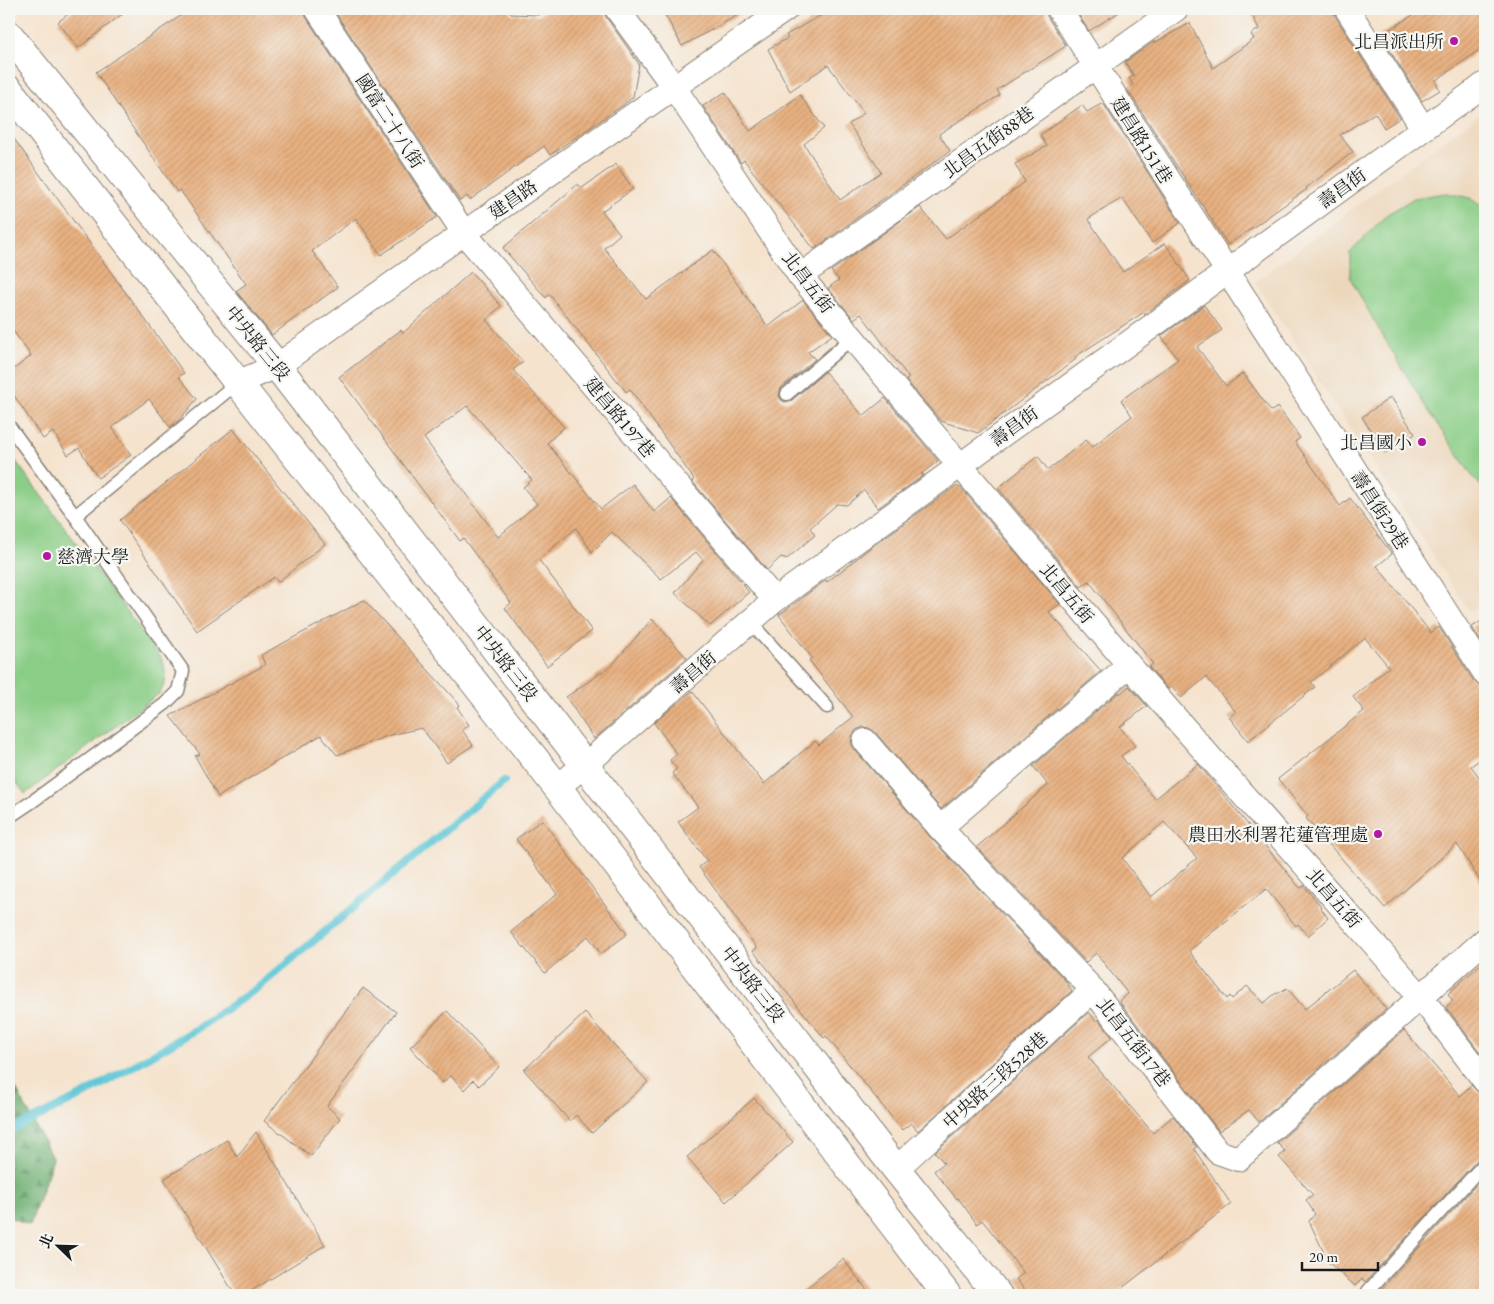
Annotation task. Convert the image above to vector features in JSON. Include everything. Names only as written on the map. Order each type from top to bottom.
[{"type":"street","name":"國富二十八街","points":[[317,9],[464,233]]},
{"type":"street","name":"北昌五街","points":[[617,9],[674,86],[800,276],[1128,665],[1420,996],[1485,1081]]},
{"type":"street","name":"建昌路","points":[[237,383],[277,366],[464,233],[786,9]]},
{"type":"street","name":"建昌路151巷","points":[[1058,9],[1226,272]]},
{"type":"street","name":"北昌五街88巷","points":[[800,276],[1176,9]]},
{"type":"street","points":[[1347,9],[1424,128]]},
{"type":"street","name":"中央路三段","points":[[9,35],[277,366],[896,1169],[998,1295]]},
{"type":"street","name":"壽昌街","points":[[557,787],[585,765],[775,600],[1485,84]]},
{"type":"street","name":"中央路三段","points":[[9,90],[237,383],[557,787],[947,1295]]},
{"type":"street","name":"建昌路197巷","points":[[464,233],[775,600]]},
{"type":"street","name":"壽昌街29巷","points":[[1226,272],[1485,673]]},
{"type":"street","points":[[940,828],[1128,665]]},
{"type":"street","name":"北昌五街17巷","points":[[865,741],[940,828],[1093,990],[1218,1152],[1238,1159],[1420,996]]},
{"type":"street","points":[[1420,996],[1485,940]]},
{"type":"street","name":"中央路三段528巷","points":[[896,1169],[1093,990]]},
{"type":"lane","points":[[787,394],[852,338]]},
{"type":"lane","points":[[75,516],[237,383]]},
{"type":"lane","points":[[9,426],[75,516],[183,671],[178,691],[165,704],[9,817]]},
{"type":"lane","points":[[750,622],[827,707]]},
{"type":"lane","points":[[1370,1295],[1368,1291],[1485,1163]]},
{"type":"shaded area","name":"北昌國小","points":[[1485,110],[1485,602],[1470,612],[1255,282]]},
{"type":"green space","points":[[1446,193],[1470,198],[1485,209],[1485,490],[1473,477],[1425,406],[1350,278],[1350,253],[1386,215],[1414,198]]},
{"type":"green space","name":"慈濟大學","points":[[12,456],[161,658],[166,676],[160,693],[25,794],[9,772],[9,459]]},
{"type":"green space","points":[[9,1079],[11,1079],[53,1159],[30,1225],[9,1217]]},
{"type":"building","points":[[75,9],[129,9],[78,48],[58,22]]},
{"type":"building","points":[[191,9],[303,9],[306,17],[437,217],[381,255],[356,218],[312,251],[338,287],[272,335],[236,291],[246,284],[180,190],[177,192],[96,72]]},
{"type":"building","points":[[333,9],[509,9],[511,14],[539,15],[548,9],[603,9],[606,17],[639,64],[633,97],[550,155],[544,146],[470,200],[467,196],[460,201]]},
{"type":"building","points":[[662,9],[749,9],[682,46]]},
{"type":"building","points":[[832,9],[1045,9],[1047,16],[1066,46],[997,90],[1000,95],[939,134],[950,151],[814,249],[744,160],[741,163],[703,106],[725,92],[750,131],[800,95],[824,128],[804,144],[840,200],[881,172],[849,124],[864,113],[828,65],[790,91],[768,49],[788,38],[786,35]]},
{"type":"building","points":[[1075,9],[1124,9],[1089,31]]},
{"type":"building","points":[[1249,9],[1333,9],[1335,16],[1400,118],[1384,128],[1375,113],[1340,135],[1353,152],[1307,189],[1228,245],[1127,89],[1133,85],[1129,78],[1134,76],[1125,62],[1155,41],[1190,23],[1213,68],[1254,39],[1251,34],[1259,29]]},
{"type":"building","points":[[1423,9],[1485,9],[1485,46],[1435,81],[1440,90],[1422,101],[1380,35]]},
{"type":"building","points":[[1103,103],[1180,223],[1152,243],[1122,198],[1088,219],[1123,272],[1165,243],[1190,280],[1145,314],[1144,312],[1075,357],[1076,359],[978,433],[941,421],[906,380],[909,378],[861,314],[854,319],[828,288],[839,280],[831,271],[920,207],[946,239],[1025,182],[1015,164],[1047,146],[1040,135],[1082,105],[1087,112]]},
{"type":"building","points":[[9,132],[184,373],[179,377],[197,399],[179,420],[170,427],[149,399],[112,427],[131,455],[98,478],[79,448],[68,455],[53,432],[43,439],[9,388],[9,373],[31,356],[9,325]]},
{"type":"building","points":[[616,164],[633,189],[602,211],[620,234],[604,248],[646,299],[713,250],[768,327],[803,300],[832,335],[808,352],[815,359],[781,388],[779,395],[781,400],[785,402],[792,400],[825,372],[863,416],[885,398],[938,461],[921,474],[924,475],[878,508],[864,490],[847,505],[837,504],[810,528],[815,535],[787,559],[781,557],[767,570],[692,481],[694,479],[630,389],[626,392],[549,294],[546,298],[503,248],[578,184],[582,188]]},
{"type":"building","points":[[471,272],[501,306],[486,320],[523,362],[513,370],[564,427],[547,443],[601,509],[633,484],[654,512],[671,498],[749,592],[710,626],[675,593],[703,560],[696,552],[661,579],[612,532],[592,552],[576,528],[539,560],[592,631],[547,666],[505,608],[511,603],[463,538],[460,541],[339,377],[401,330],[403,333]],"holes":[[[467,406],[532,480],[523,487],[537,504],[498,537],[424,438]]]},
{"type":"building","points":[[1204,305],[1222,330],[1197,347],[1226,386],[1243,373],[1271,411],[1278,407],[1300,438],[1295,442],[1340,506],[1350,498],[1392,554],[1377,566],[1431,633],[1439,627],[1473,680],[1478,685],[1485,687],[1485,756],[1471,766],[1485,785],[1485,889],[1457,844],[1385,908],[1306,818],[1308,816],[1278,779],[1364,711],[1353,697],[1389,667],[1365,638],[1311,682],[1315,687],[1248,741],[1229,717],[1236,712],[1206,677],[1181,698],[1172,686],[1168,689],[1149,667],[1153,664],[1089,581],[1081,587],[998,488],[1038,456],[1048,470],[1086,440],[1092,447],[1132,416],[1121,400],[1178,359],[1161,336]]},
{"type":"building","points":[[1391,397],[1415,434],[1385,453],[1362,417]]},
{"type":"building","points":[[233,429],[325,544],[278,582],[274,577],[197,631],[120,520]]},
{"type":"building","points":[[956,486],[961,488],[1060,604],[1049,612],[1101,671],[941,809],[875,732],[863,727],[856,730],[852,736],[851,743],[855,750],[930,837],[1065,980],[1072,991],[918,1131],[911,1123],[902,1130],[826,1036],[824,1038],[753,951],[757,948],[699,867],[707,861],[678,822],[698,807],[672,773],[677,769],[670,760],[677,754],[654,723],[692,691],[764,784],[815,741],[819,745],[853,717],[809,660],[812,658],[779,615],[826,580],[827,582],[870,548]]},
{"type":"building","points":[[364,600],[460,705],[457,707],[469,725],[462,730],[473,745],[447,763],[422,728],[390,735],[337,755],[321,735],[218,797],[195,756],[200,754],[170,716],[265,665],[261,655]]},
{"type":"building","points":[[652,619],[687,658],[594,739],[566,697],[612,665]]},
{"type":"building","points":[[1485,619],[1485,648],[1472,627]]},
{"type":"building","points":[[1129,686],[1147,706],[1120,727],[1135,746],[1121,756],[1155,799],[1198,764],[1300,888],[1304,886],[1321,906],[1328,918],[1308,936],[1298,924],[1296,926],[1266,889],[1189,951],[1227,999],[1230,996],[1232,999],[1247,986],[1264,1003],[1276,993],[1287,988],[1305,1009],[1353,970],[1386,1009],[1259,1122],[1249,1110],[1219,1131],[1119,1001],[1128,994],[1096,953],[1086,962],[977,847],[1048,785],[1033,766],[1119,692],[1120,694]],"holes":[[[1164,822],[1197,858],[1151,897],[1122,858]]]},
{"type":"building","points":[[542,820],[627,934],[601,954],[588,936],[545,973],[511,932],[557,894],[516,839]]},
{"type":"building","points":[[1485,960],[1485,1059],[1446,1007],[1453,1001],[1448,994]]},
{"type":"building","points":[[363,988],[396,1012],[327,1106],[340,1118],[311,1156],[264,1121]]},
{"type":"building","points":[[447,1011],[499,1067],[479,1086],[473,1080],[464,1090],[450,1075],[443,1083],[410,1047]]},
{"type":"building","points":[[1089,1012],[1096,1021],[1098,1019],[1112,1037],[1088,1057],[1153,1133],[1173,1116],[1197,1147],[1194,1149],[1231,1204],[1113,1295],[1029,1295],[1016,1279],[1024,1273],[982,1220],[977,1224],[958,1198],[934,1171],[944,1163],[935,1152]]},
{"type":"building","points":[[585,1013],[648,1082],[592,1133],[576,1115],[570,1121],[524,1070]]},
{"type":"building","points":[[1404,1030],[1460,1096],[1471,1085],[1479,1093],[1485,1094],[1485,1155],[1479,1158],[1365,1282],[1362,1278],[1355,1286],[1329,1263],[1309,1221],[1315,1214],[1306,1200],[1313,1195],[1279,1157],[1285,1151],[1277,1143]]},
{"type":"building","points":[[754,1098],[793,1142],[726,1202],[687,1157]]},
{"type":"building","points":[[256,1132],[325,1245],[245,1295],[235,1295],[164,1179],[227,1140],[237,1157]]},
{"type":"building","points":[[1485,1175],[1485,1295],[1378,1295],[1378,1293]]},
{"type":"building","points":[[843,1259],[871,1295],[797,1295]]},
{"type":"waterway","points":[[9,1131],[85,1094],[195,1030],[260,986],[504,781]]},
{"type":"place","name":"北昌派出所","points":[[1454,41]]},
{"type":"place","name":"北昌國小","points":[[1422,442]]},
{"type":"place","name":"慈濟大學","points":[[47,556]]},
{"type":"place","name":"農田水利署花蓮管理處","points":[[1378,834]]}]
